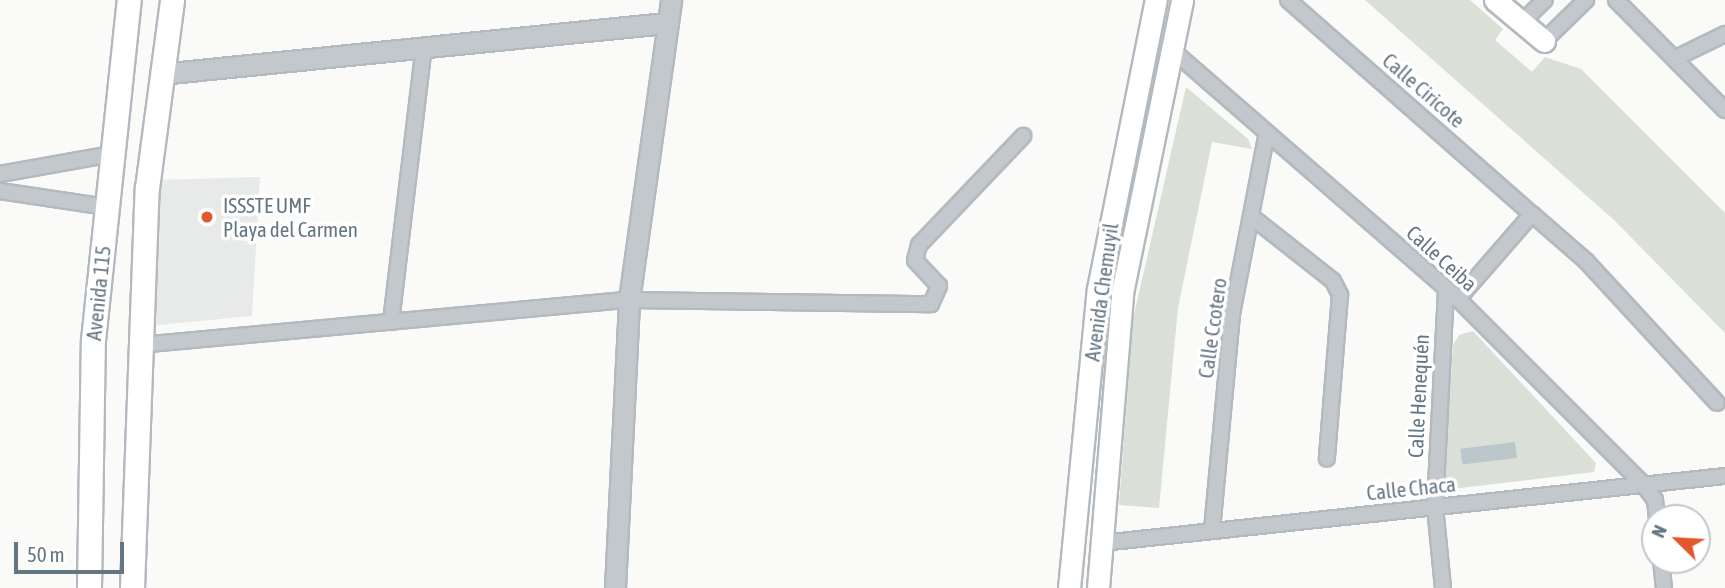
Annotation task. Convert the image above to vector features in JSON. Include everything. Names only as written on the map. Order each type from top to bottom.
[{"type":"main road","name":"Avenida 115","points":[[89,588],[86,461],[107,207],[129,0]]},
{"type":"main road","name":"Avenida 115","points":[[132,588],[140,345],[160,74],[172,0]]},
{"type":"main road","name":"Avenida Chemuyil","points":[[1069,588],[1098,289],[1156,0]]},
{"type":"main road","name":"Avenida Chemuyil","points":[[1098,588],[1122,293],[1182,0]]},
{"type":"main road","points":[[1494,0],[1544,41]]},
{"type":"street","points":[[615,588],[629,300],[671,0]]},
{"type":"street","name":"Calle Ciricote","points":[[1288,0],[1586,261],[1717,403]]},
{"type":"street","points":[[1521,23],[1545,0]]},
{"type":"street","points":[[1544,41],[1586,0]]},
{"type":"street","points":[[1616,0],[1725,110]]},
{"type":"street","points":[[160,74],[666,23]]},
{"type":"street","points":[[1676,58],[1725,34]]},
{"type":"street","points":[[391,322],[424,47]]},
{"type":"street","name":"Calle Ceiba","points":[[1172,50],[1458,299],[1643,484],[1655,504]]},
{"type":"street","name":"Calle Ccotero","points":[[1212,530],[1232,314],[1267,133]]},
{"type":"street","points":[[140,345],[629,300],[931,304],[939,286],[915,260],[919,245],[1023,136]]},
{"type":"street","points":[[0,174],[112,154]]},
{"type":"street","points":[[0,191],[107,207]]},
{"type":"street","points":[[1458,299],[1532,214]]},
{"type":"street","points":[[1252,217],[1338,288],[1327,458]]},
{"type":"street","name":"Calle Henequén","points":[[1443,588],[1435,507],[1446,288]]},
{"type":"street","points":[[1098,289],[1122,293]]},
{"type":"street","name":"Calle Chaca","points":[[1102,543],[1725,476]]},
{"type":"shaded area","points":[[1365,0],[1470,0],[1503,29],[1495,40],[1532,72],[1545,57],[1581,69],[1725,213],[1725,333],[1614,220]]},
{"type":"shaded area","points":[[1186,87],[1248,139],[1252,149],[1212,142],[1178,308],[1159,508],[1119,505],[1133,319]]},
{"type":"shaded area","name":"ISSSTE UMF Playa del Carmen","points":[[260,177],[252,316],[148,326],[161,180]]},
{"type":"shaded area","points":[[1473,331],[1596,463],[1594,472],[1452,489],[1444,484],[1453,345],[1459,335]]},
{"type":"shaded area","points":[[1515,442],[1517,458],[1462,465],[1460,449]]},
{"type":"place","name":"ISSSTE UMF Playa del Carmen","points":[[207,217]]}]
